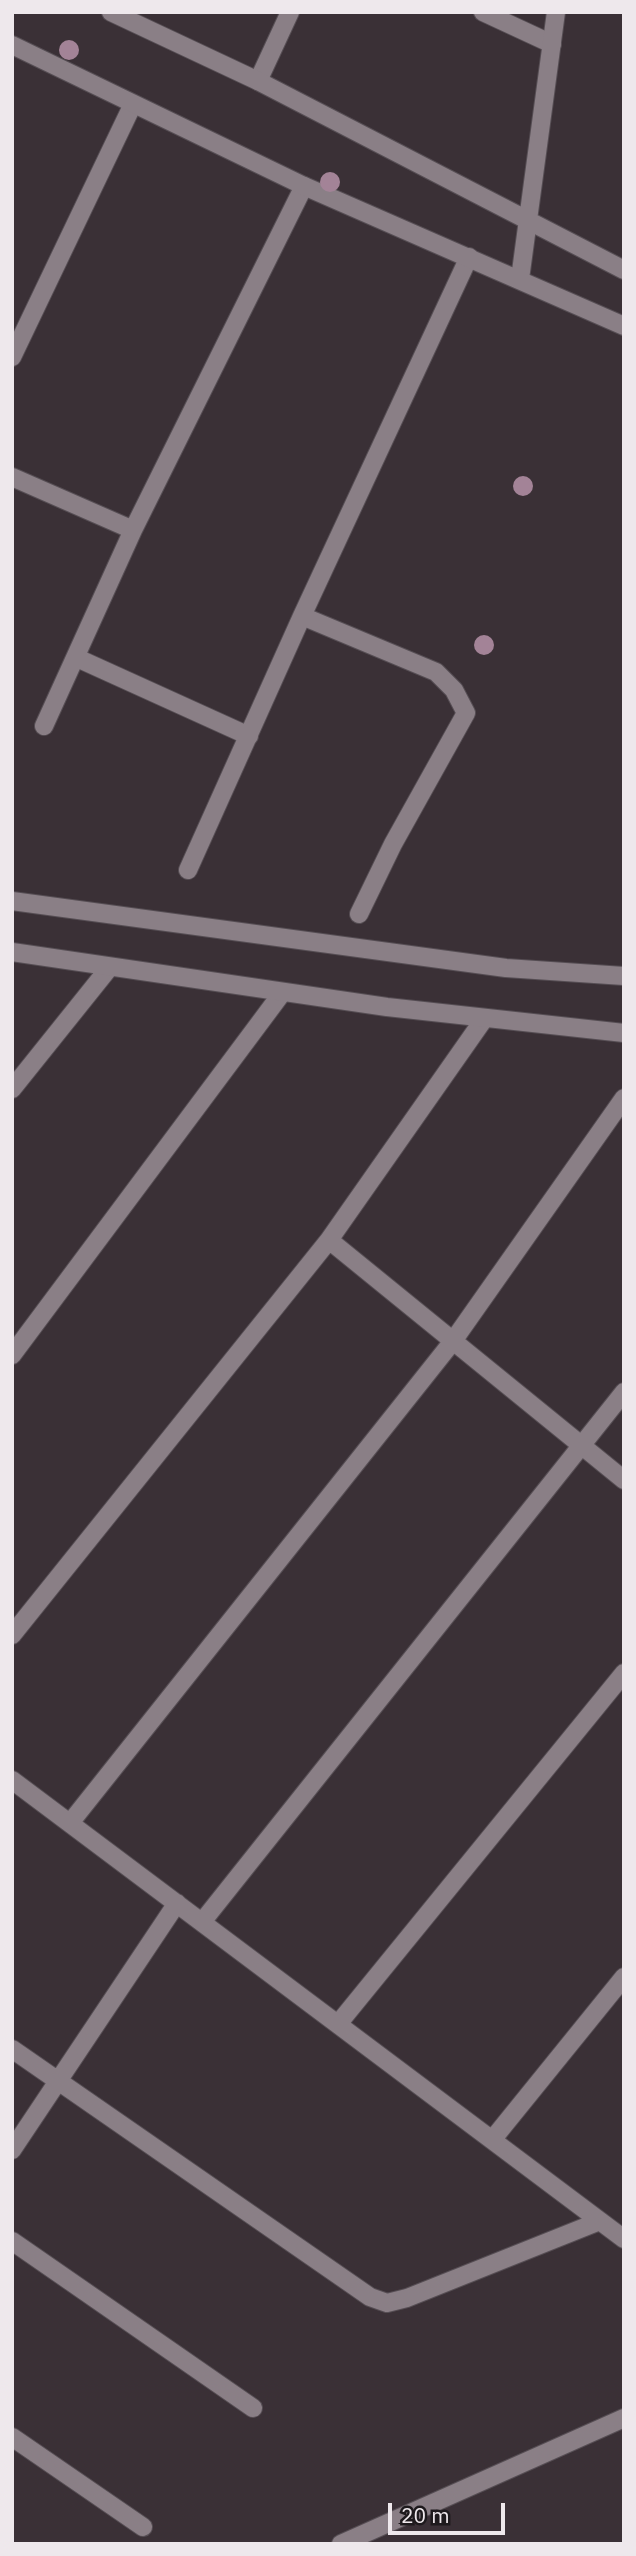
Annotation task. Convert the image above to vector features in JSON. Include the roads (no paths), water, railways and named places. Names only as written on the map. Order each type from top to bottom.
[{"type":"street","points":[[258,81],[290,12]]},
{"type":"street","points":[[483,12],[552,44]]},
{"type":"street","points":[[520,279],[556,12]]},
{"type":"street","points":[[120,14],[258,81],[624,270]]},
{"type":"street","points":[[12,45],[304,186],[624,326]]},
{"type":"street","points":[[12,357],[133,104]]},
{"type":"street","points":[[44,726],[133,530],[304,186]]},
{"type":"street","points":[[188,870],[302,616],[469,257]]},
{"type":"street","points":[[12,477],[133,530]]},
{"type":"street","points":[[302,616],[436,672],[454,690],[466,713],[393,844],[359,914]]},
{"type":"street","points":[[77,658],[249,736]]},
{"type":"street","points":[[12,901],[506,968],[624,976]]},
{"type":"street","points":[[12,952],[282,993],[484,1019],[624,1033]]},
{"type":"street","points":[[12,1088],[109,968]]},
{"type":"street","points":[[12,1355],[282,993]]},
{"type":"street","points":[[12,1636],[329,1240],[484,1019]]},
{"type":"street","points":[[70,1823],[453,1341],[624,1098]]},
{"type":"street","points":[[329,1240],[624,1480]]},
{"type":"street","points":[[202,1922],[624,1392]]},
{"type":"street","points":[[338,2024],[624,1672]]},
{"type":"street","points":[[12,1780],[624,2239]]},
{"type":"street","points":[[12,2150],[177,1903]]},
{"type":"street","points":[[492,2140],[624,1977]]},
{"type":"street","points":[[12,2049],[370,2297],[387,2303],[407,2298],[600,2221]]},
{"type":"street","points":[[12,2241],[253,2408]]},
{"type":"street","points":[[341,2544],[624,2418]]},
{"type":"street","points":[[12,2437],[143,2527]]}]
